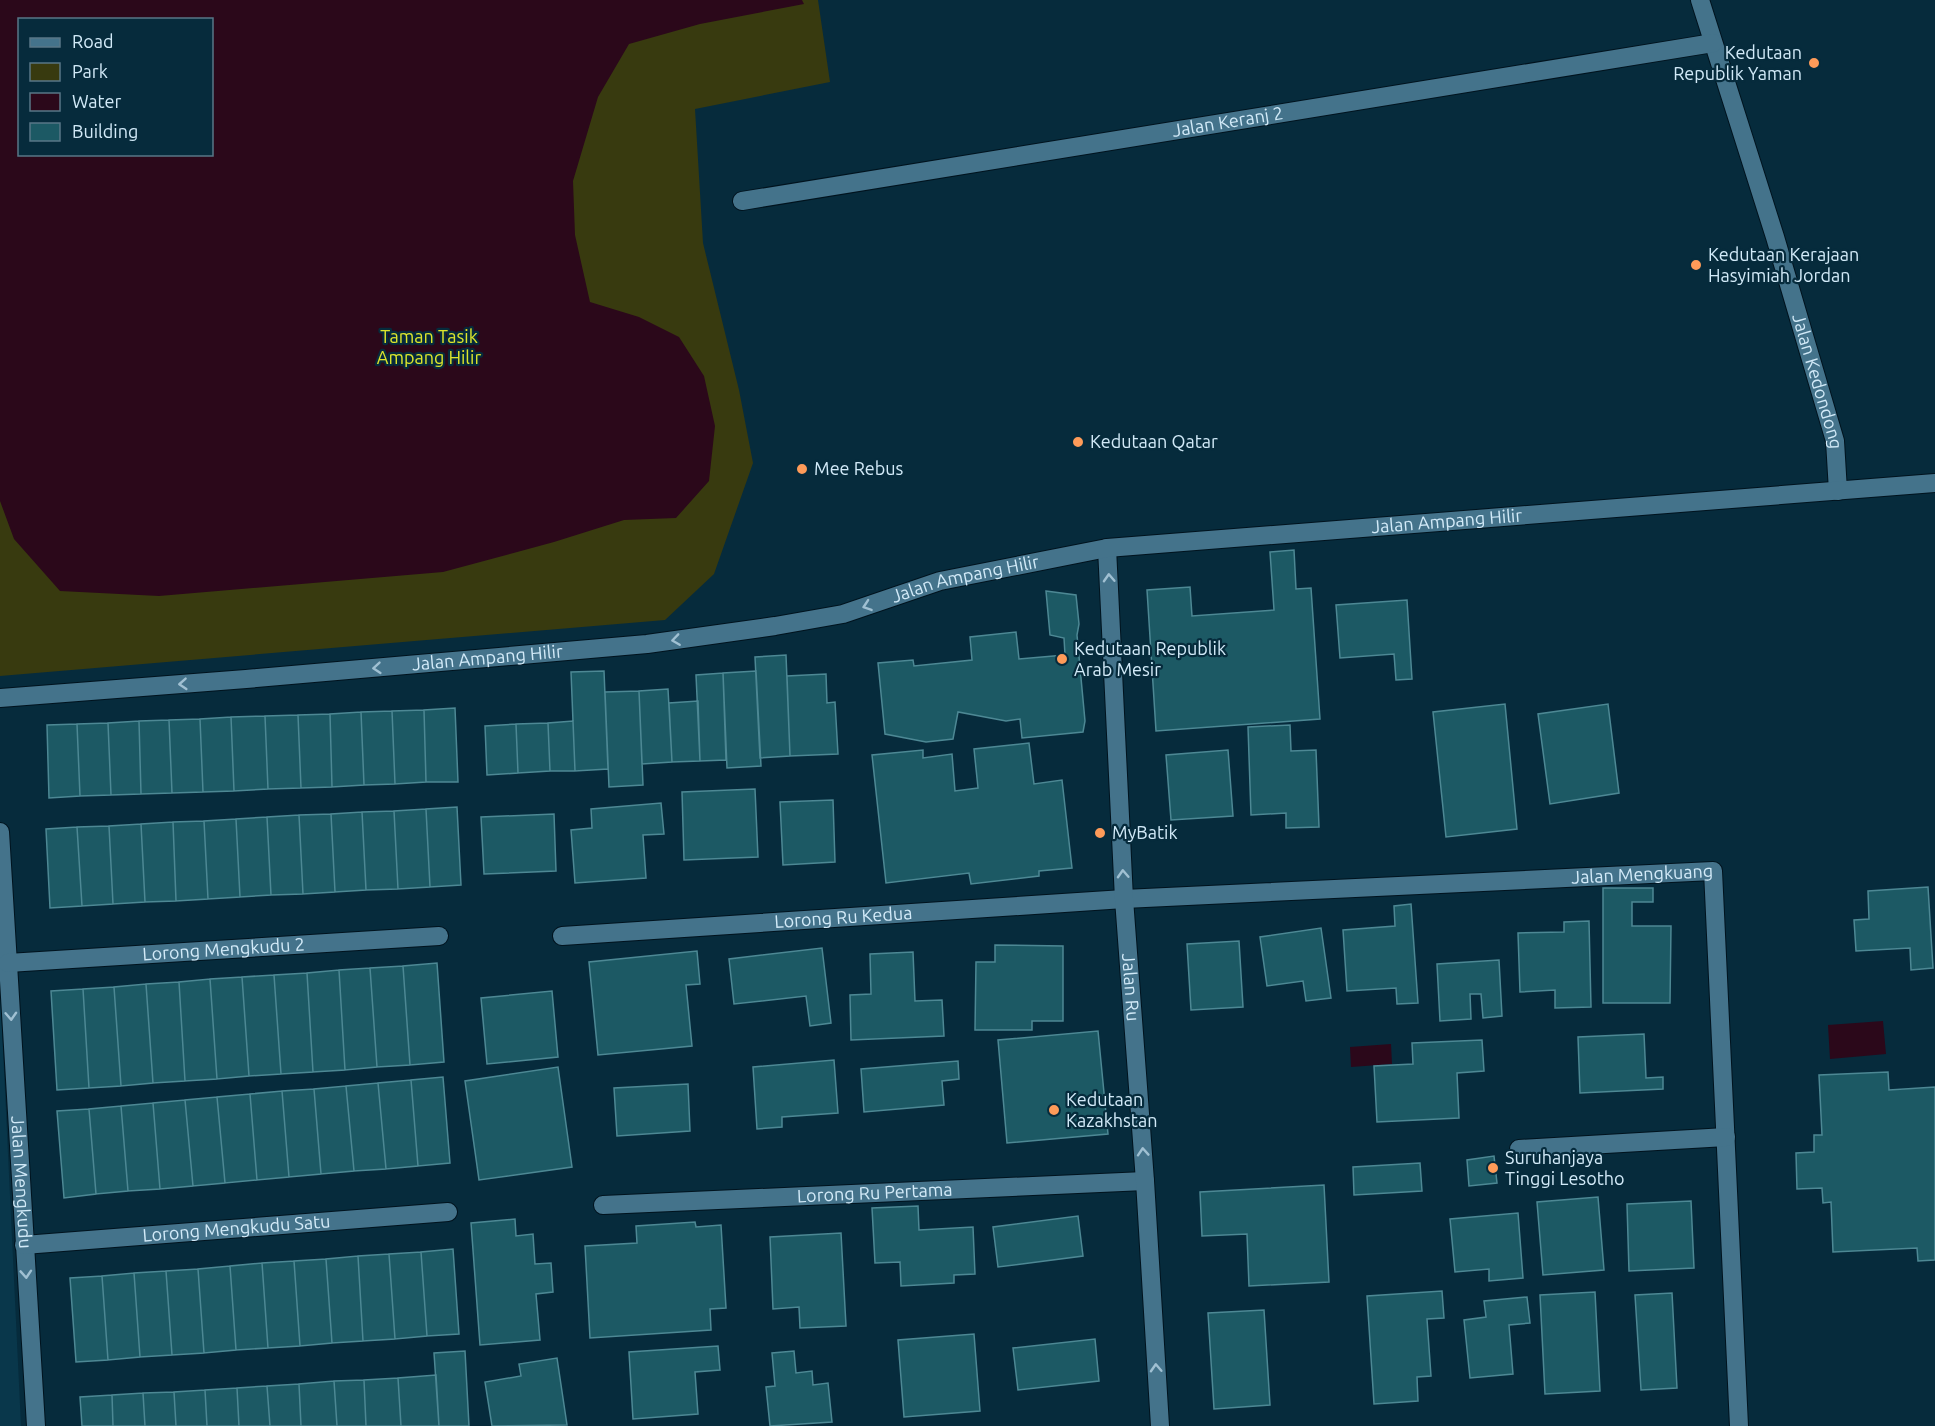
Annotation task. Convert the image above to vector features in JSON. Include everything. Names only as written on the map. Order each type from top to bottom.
[{"type":"street","name":"Jalan Kedondong","points":[[1700,0],[1775,237],[1835,441],[1838,491]]},
{"type":"street","name":"Jalan Keranj 2","points":[[742,201],[1713,43]]},
{"type":"street","name":"Jalan Ampang Hilir","points":[[0,698],[647,644],[843,614],[940,581],[1107,548],[1935,483]]},
{"type":"street","name":"Jalan Ru","points":[[1107,548],[1124,899],[1160,1426]]},
{"type":"street","name":"Jalan Mengkudu","points":[[0,832],[36,1426]]},
{"type":"street","name":"Jalan Mengkuang","points":[[1124,899],[1713,872],[1739,1426]]},
{"type":"street","name":"Lorong Ru Kedua","points":[[562,936],[1124,899]]},
{"type":"street","name":"Lorong Mengkudu 2","points":[[8,963],[439,936]]},
{"type":"street","points":[[1519,1149],[1726,1137]]},
{"type":"street","name":"Lorong Ru Pertama","points":[[603,1205],[1145,1181]]},
{"type":"street","name":"Lorong Mengkudu Satu","points":[[24,1245],[448,1212]]},
{"type":"shaded area","points":[[0,987],[21,1426],[0,1426]]},
{"type":"green space","name":"Taman Tasik Ampang Hilir","points":[[0,0],[818,0],[830,82],[695,109],[703,243],[739,390],[753,463],[714,574],[665,620],[0,676]]},
{"type":"water","name":"Taman Tasik Ampang Hilir","points":[[0,0],[802,0],[804,4],[700,24],[629,44],[598,97],[573,181],[575,235],[590,302],[639,317],[679,337],[704,376],[715,426],[709,481],[676,518],[624,520],[554,542],[443,572],[159,596],[60,591],[14,539],[0,501]]},
{"type":"water","points":[[1883,1021],[1886,1054],[1830,1059],[1828,1025]]},
{"type":"water","points":[[1391,1044],[1392,1064],[1351,1067],[1350,1047]]},
{"type":"building","points":[[1294,550],[1296,589],[1311,588],[1320,719],[1156,731],[1147,590],[1190,587],[1192,616],[1274,610],[1270,552]]},
{"type":"building","points":[[1046,591],[1076,595],[1079,624],[1077,635],[1085,721],[1083,732],[1022,738],[1020,719],[1006,721],[958,712],[953,739],[926,742],[885,734],[878,663],[913,660],[914,666],[972,660],[970,637],[1016,632],[1019,659],[1065,655],[1064,638],[1050,635]]},
{"type":"building","points":[[1407,600],[1412,679],[1396,680],[1394,654],[1340,658],[1336,605]]},
{"type":"building","points":[[786,655],[790,756],[760,758],[755,657]]},
{"type":"building","points":[[604,671],[608,769],[575,771],[571,672]]},
{"type":"building","points":[[756,671],[761,766],[727,768],[723,673]]},
{"type":"building","points":[[723,673],[726,760],[700,761],[696,675]]},
{"type":"building","points":[[826,674],[827,703],[835,702],[838,754],[790,756],[787,676]]},
{"type":"building","points":[[668,689],[672,762],[642,764],[639,691]]},
{"type":"building","points":[[639,691],[643,785],[609,787],[605,692]]},
{"type":"building","points":[[698,701],[700,761],[672,762],[669,703]]},
{"type":"building","points":[[1505,704],[1517,829],[1446,837],[1433,712]]},
{"type":"building","points":[[1608,704],[1619,793],[1550,804],[1538,714]]},
{"type":"building","points":[[455,708],[458,782],[426,782],[424,710]]},
{"type":"building","points":[[424,710],[426,782],[395,784],[392,711]]},
{"type":"building","points":[[392,711],[395,784],[364,785],[361,712]]},
{"type":"building","points":[[361,712],[364,785],[332,787],[330,714]]},
{"type":"building","points":[[330,714],[332,787],[301,788],[298,715]]},
{"type":"building","points":[[298,715],[301,788],[268,789],[265,716]]},
{"type":"building","points":[[265,716],[268,789],[234,791],[231,717]]},
{"type":"building","points":[[231,717],[234,791],[203,792],[200,719]]},
{"type":"building","points":[[200,719],[203,792],[172,793],[169,720]]},
{"type":"building","points":[[169,720],[172,793],[141,794],[139,721]]},
{"type":"building","points":[[139,721],[141,794],[111,795],[108,723]]},
{"type":"building","points":[[573,721],[575,771],[550,771],[548,723]]},
{"type":"building","points":[[108,723],[111,795],[80,796],[77,724]]},
{"type":"building","points":[[548,723],[550,771],[518,773],[516,724]]},
{"type":"building","points":[[77,724],[80,796],[49,798],[47,725]]},
{"type":"building","points":[[516,724],[518,773],[487,775],[485,726]]},
{"type":"building","points":[[1290,725],[1291,751],[1316,750],[1319,827],[1286,828],[1286,813],[1251,815],[1248,727]]},
{"type":"building","points":[[1029,743],[1034,784],[1062,780],[1072,868],[1039,871],[1039,876],[971,884],[969,873],[886,883],[872,755],[923,750],[923,758],[952,754],[955,791],[978,788],[974,749]]},
{"type":"building","points":[[1228,750],[1233,816],[1171,820],[1166,755]]},
{"type":"building","points":[[755,789],[758,857],[684,860],[682,792]]},
{"type":"building","points":[[833,800],[835,862],[783,865],[780,802]]},
{"type":"building","points":[[661,803],[664,834],[643,835],[646,878],[575,883],[571,830],[592,828],[591,809]]},
{"type":"building","points":[[457,807],[461,885],[430,887],[426,809]]},
{"type":"building","points":[[426,809],[430,887],[398,889],[394,811]]},
{"type":"building","points":[[394,811],[398,889],[366,890],[362,812]]},
{"type":"building","points":[[362,812],[366,890],[335,892],[331,814]]},
{"type":"building","points":[[331,814],[335,892],[303,894],[299,815]]},
{"type":"building","points":[[554,814],[556,871],[484,874],[481,817]]},
{"type":"building","points":[[299,815],[303,894],[271,895],[267,817]]},
{"type":"building","points":[[267,817],[271,895],[240,897],[236,819]]},
{"type":"building","points":[[236,819],[240,897],[208,899],[204,821]]},
{"type":"building","points":[[204,821],[208,899],[176,901],[173,822]]},
{"type":"building","points":[[173,822],[176,901],[145,902],[141,824]]},
{"type":"building","points":[[141,824],[145,902],[113,904],[109,826]]},
{"type":"building","points":[[109,826],[113,904],[82,906],[77,827]]},
{"type":"building","points":[[77,827],[82,906],[50,908],[46,829]]},
{"type":"building","points":[[1928,887],[1933,968],[1911,970],[1910,948],[1856,951],[1854,920],[1869,919],[1868,891]]},
{"type":"building","points":[[1603,888],[1653,888],[1653,902],[1632,902],[1632,926],[1671,926],[1670,1003],[1603,1003]]},
{"type":"building","points":[[1411,904],[1418,1003],[1397,1004],[1396,988],[1347,991],[1343,930],[1395,926],[1394,906]]},
{"type":"building","points":[[1589,921],[1591,1007],[1555,1008],[1555,990],[1520,992],[1518,933],[1564,932],[1564,922]]},
{"type":"building","points":[[1321,928],[1331,998],[1306,1001],[1303,981],[1267,986],[1260,937]]},
{"type":"building","points":[[1239,941],[1243,1007],[1191,1010],[1187,944]]},
{"type":"building","points":[[995,945],[1063,946],[1063,1021],[1032,1021],[1032,1030],[975,1030],[976,962],[995,962]]},
{"type":"building","points":[[822,948],[831,1023],[810,1026],[806,996],[734,1004],[729,959]]},
{"type":"building","points":[[697,951],[700,984],[686,985],[692,1046],[598,1055],[589,962]]},
{"type":"building","points":[[913,952],[915,1001],[942,1000],[944,1036],[851,1040],[850,995],[871,994],[870,954]]},
{"type":"building","points":[[1499,960],[1502,1016],[1483,1018],[1481,994],[1470,994],[1471,1019],[1440,1021],[1437,964]]},
{"type":"building","points":[[437,963],[444,1062],[410,1065],[403,966]]},
{"type":"building","points":[[403,966],[410,1065],[377,1067],[370,968]]},
{"type":"building","points":[[370,968],[377,1067],[345,1070],[339,970]]},
{"type":"building","points":[[339,970],[345,1070],[313,1072],[307,973]]},
{"type":"building","points":[[307,973],[313,1072],[281,1074],[274,975]]},
{"type":"building","points":[[274,975],[281,1074],[249,1076],[242,977]]},
{"type":"building","points":[[242,977],[249,1076],[217,1079],[210,979]]},
{"type":"building","points":[[210,979],[217,1079],[185,1081],[179,982]]},
{"type":"building","points":[[179,982],[185,1081],[153,1083],[146,984]]},
{"type":"building","points":[[146,984],[153,1083],[121,1086],[114,987]]},
{"type":"building","points":[[114,987],[121,1086],[89,1088],[83,989]]},
{"type":"building","points":[[83,989],[89,1088],[57,1090],[51,991]]},
{"type":"building","points":[[552,991],[558,1057],[487,1064],[481,998]]},
{"type":"building","points":[[1098,1031],[1108,1134],[1007,1143],[998,1040]]},
{"type":"building","points":[[1644,1034],[1646,1078],[1663,1077],[1663,1089],[1580,1093],[1578,1037]]},
{"type":"building","points":[[1482,1040],[1484,1071],[1457,1073],[1459,1118],[1377,1122],[1374,1066],[1413,1064],[1412,1043]]},
{"type":"building","points":[[834,1060],[838,1113],[782,1117],[782,1127],[757,1129],[753,1067]]},
{"type":"building","points":[[958,1061],[959,1079],[942,1081],[944,1105],[864,1112],[861,1069]]},
{"type":"building","points":[[558,1067],[572,1167],[479,1180],[465,1081]]},
{"type":"building","points":[[1888,1072],[1889,1090],[1935,1087],[1935,1260],[1918,1261],[1917,1248],[1833,1252],[1831,1202],[1823,1203],[1822,1188],[1797,1189],[1796,1153],[1814,1152],[1814,1135],[1822,1135],[1819,1075]]},
{"type":"building","points":[[443,1077],[450,1163],[418,1166],[411,1080]]},
{"type":"building","points":[[411,1080],[418,1166],[386,1169],[378,1083]]},
{"type":"building","points":[[378,1083],[386,1169],[354,1171],[346,1086]]},
{"type":"building","points":[[688,1084],[690,1131],[617,1136],[614,1088]]},
{"type":"building","points":[[346,1086],[354,1171],[321,1174],[314,1089]]},
{"type":"building","points":[[314,1089],[321,1174],[289,1177],[282,1091]]},
{"type":"building","points":[[282,1091],[289,1177],[257,1180],[250,1094]]},
{"type":"building","points":[[250,1094],[257,1180],[225,1183],[217,1097]]},
{"type":"building","points":[[217,1097],[225,1183],[193,1186],[185,1100]]},
{"type":"building","points":[[185,1100],[193,1186],[160,1189],[153,1103]]},
{"type":"building","points":[[153,1103],[160,1189],[128,1191],[121,1106]]},
{"type":"building","points":[[121,1106],[128,1191],[96,1194],[89,1109]]},
{"type":"building","points":[[89,1109],[96,1194],[64,1198],[57,1111]]},
{"type":"building","points":[[1494,1156],[1497,1183],[1469,1186],[1467,1160]]},
{"type":"building","points":[[1420,1163],[1422,1191],[1354,1195],[1353,1167]]},
{"type":"building","points":[[1324,1185],[1329,1282],[1249,1286],[1247,1234],[1202,1236],[1200,1192]]},
{"type":"building","points":[[1598,1197],[1604,1270],[1543,1275],[1537,1202]]},
{"type":"building","points":[[1691,1201],[1694,1268],[1629,1271],[1627,1204]]},
{"type":"building","points":[[918,1206],[919,1230],[973,1227],[975,1274],[954,1275],[954,1283],[901,1286],[900,1262],[875,1263],[872,1208]]},
{"type":"building","points":[[1518,1213],[1523,1278],[1489,1281],[1489,1269],[1455,1272],[1450,1219]]},
{"type":"building","points":[[1078,1216],[1083,1256],[998,1267],[993,1227]]},
{"type":"building","points":[[515,1219],[516,1236],[533,1234],[535,1264],[551,1263],[553,1292],[536,1294],[540,1340],[480,1345],[471,1223]]},
{"type":"building","points":[[695,1222],[696,1227],[721,1225],[726,1308],[710,1309],[711,1330],[590,1338],[585,1246],[637,1243],[636,1226]]},
{"type":"building","points":[[841,1233],[846,1326],[800,1328],[799,1307],[773,1309],[770,1237]]},
{"type":"building","points":[[453,1249],[459,1334],[427,1336],[421,1252]]},
{"type":"building","points":[[421,1252],[427,1336],[395,1339],[389,1254]]},
{"type":"building","points":[[389,1254],[395,1339],[363,1341],[358,1256]]},
{"type":"building","points":[[358,1256],[363,1341],[332,1343],[326,1259]]},
{"type":"building","points":[[326,1259],[332,1343],[300,1346],[294,1261]]},
{"type":"building","points":[[294,1261],[300,1346],[268,1348],[262,1263]]},
{"type":"building","points":[[262,1263],[268,1348],[236,1350],[230,1266]]},
{"type":"building","points":[[230,1266],[236,1350],[204,1353],[198,1269]]},
{"type":"building","points":[[198,1269],[204,1353],[172,1355],[166,1271]]},
{"type":"building","points":[[166,1271],[172,1355],[140,1357],[134,1273]]},
{"type":"building","points":[[134,1273],[140,1357],[108,1360],[102,1276]]},
{"type":"building","points":[[102,1276],[108,1360],[76,1362],[70,1278]]},
{"type":"building","points":[[1442,1291],[1444,1318],[1427,1319],[1431,1376],[1417,1377],[1418,1401],[1374,1404],[1367,1296]]},
{"type":"building","points":[[1595,1292],[1600,1391],[1545,1394],[1540,1295]]},
{"type":"building","points":[[1672,1293],[1677,1388],[1641,1390],[1635,1295]]},
{"type":"building","points":[[1527,1297],[1530,1323],[1509,1325],[1513,1374],[1470,1378],[1464,1320],[1486,1317],[1484,1301]]},
{"type":"building","points":[[1264,1310],[1270,1405],[1214,1409],[1208,1313]]},
{"type":"building","points":[[974,1334],[980,1411],[904,1417],[898,1340]]},
{"type":"building","points":[[1095,1339],[1099,1381],[1018,1390],[1013,1348]]},
{"type":"building","points":[[718,1346],[720,1370],[695,1372],[698,1414],[633,1419],[629,1352]]},
{"type":"building","points":[[465,1351],[469,1426],[439,1426],[434,1353]]},
{"type":"building","points":[[794,1351],[796,1373],[812,1371],[813,1385],[828,1383],[832,1422],[770,1426],[766,1387],[775,1386],[772,1353]]},
{"type":"building","points":[[557,1358],[567,1425],[492,1426],[485,1382],[521,1376],[519,1364]]},
{"type":"building","points":[[436,1375],[439,1426],[401,1426],[398,1378]]},
{"type":"building","points":[[398,1378],[401,1426],[366,1426],[364,1380]]},
{"type":"building","points":[[364,1380],[366,1426],[337,1426],[334,1381]]},
{"type":"building","points":[[334,1381],[337,1426],[301,1426],[299,1384]]},
{"type":"building","points":[[299,1384],[301,1426],[270,1426],[267,1386]]},
{"type":"building","points":[[267,1386],[270,1426],[239,1426],[237,1388]]},
{"type":"building","points":[[237,1388],[239,1426],[207,1426],[205,1390]]},
{"type":"building","points":[[205,1390],[207,1426],[176,1426],[174,1392]]},
{"type":"building","points":[[174,1392],[176,1426],[145,1426],[143,1393]]},
{"type":"building","points":[[143,1393],[145,1426],[113,1426],[112,1395]]},
{"type":"building","points":[[112,1395],[113,1426],[82,1426],[80,1397]]},
{"type":"place","name":"Kedutaan Republik Yaman","points":[[1814,63]]},
{"type":"place","name":"Kedutaan Kerajaan Hasyimiah Jordan","points":[[1696,265]]},
{"type":"place","name":"Kedutaan Qatar","points":[[1078,442]]},
{"type":"place","name":"Mee Rebus","points":[[802,469]]},
{"type":"place","name":"Kedutaan Republik Arab Mesir","points":[[1062,659]]},
{"type":"place","name":"MyBatik","points":[[1100,833]]},
{"type":"place","name":"Kedutaan Kazakhstan","points":[[1054,1110]]},
{"type":"place","name":"Suruhanjaya Tinggi Lesotho","points":[[1493,1168]]}]
